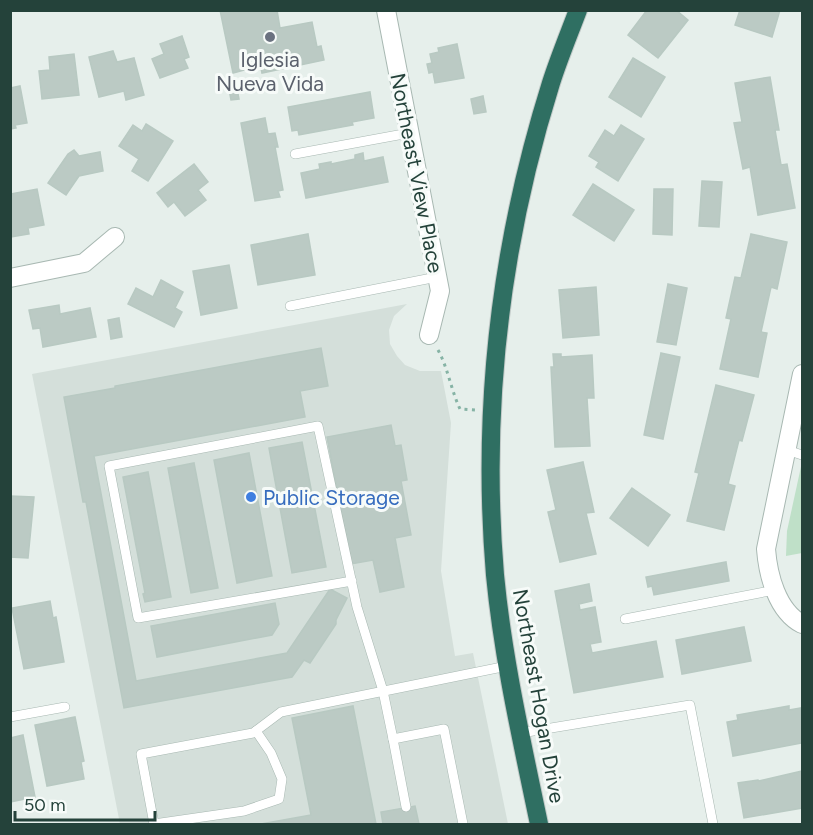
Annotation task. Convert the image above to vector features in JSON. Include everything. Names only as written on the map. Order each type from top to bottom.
[{"type":"highway","name":"Northeast Hogan Drive","points":[[539,825],[507,666],[496,577],[492,518],[492,412],[501,303],[518,206],[551,81],[578,10]]},
{"type":"street","name":"Northeast View Place","points":[[386,10],[440,291],[429,335]]},
{"type":"street","points":[[10,278],[84,262],[115,237]]},
{"type":"street","points":[[801,623],[784,607],[775,590],[767,571],[766,549],[795,452],[802,374]]},
{"type":"lane","points":[[295,154],[409,133]]},
{"type":"lane","points":[[290,306],[437,277]]},
{"type":"lane","points":[[352,581],[138,618],[109,466],[318,426],[352,581],[357,607],[383,691],[406,807]]},
{"type":"lane","points":[[625,618],[775,590]]},
{"type":"lane","points":[[256,731],[271,753],[282,779],[279,799],[244,811],[154,824],[141,754],[256,731],[281,712],[507,666]]},
{"type":"lane","points":[[521,734],[690,705],[713,825]]},
{"type":"lane","points":[[10,717],[65,707]]},
{"type":"lane","points":[[393,739],[444,729],[463,825]]},
{"type":"path","points":[[429,335],[444,361],[460,409],[492,412]]},
{"type":"shaded area","name":"Public Storage","points":[[407,304],[394,316],[389,330],[390,344],[405,365],[420,371],[441,371],[451,423],[441,571],[455,656],[473,653],[508,824],[120,824],[32,374]]},
{"type":"green space","points":[[802,462],[802,553],[786,556],[787,531]]},
{"type":"building","name":"Iglesia Nueva Vida","points":[[220,10],[277,10],[280,28],[312,22],[317,47],[321,46],[324,60],[262,73],[259,59],[246,62],[248,69],[233,73]]},
{"type":"building","points":[[647,10],[676,10],[688,20],[658,58],[628,35]]},
{"type":"building","points":[[740,10],[780,10],[772,37],[735,25]]},
{"type":"building","points":[[182,36],[189,57],[184,59],[188,68],[160,78],[152,59],[164,54],[160,44]]},
{"type":"building","points":[[457,44],[464,78],[435,83],[433,72],[429,73],[427,64],[432,63],[430,54],[439,52],[438,48]]},
{"type":"building","points":[[113,51],[117,62],[134,58],[144,95],[126,100],[124,91],[99,97],[89,57]]},
{"type":"building","points":[[74,54],[79,95],[42,99],[39,71],[50,70],[49,57]]},
{"type":"building","points":[[633,58],[665,77],[641,117],[609,97]]},
{"type":"building","points":[[770,77],[779,130],[775,130],[781,165],[787,164],[795,208],[758,215],[750,167],[743,169],[734,123],[742,122],[735,83]]},
{"type":"building","points":[[236,83],[239,99],[231,100],[228,84]]},
{"type":"building","points":[[20,86],[27,123],[15,125],[16,128],[10,129],[10,88]]},
{"type":"building","points":[[370,92],[374,118],[352,122],[353,125],[299,135],[298,130],[292,131],[288,107]]},
{"type":"building","points":[[483,96],[486,112],[474,114],[471,99]]},
{"type":"building","points":[[265,118],[268,134],[275,133],[278,147],[275,147],[283,190],[278,191],[280,197],[255,201],[241,123]]},
{"type":"building","points":[[146,124],[173,141],[148,181],[132,171],[139,159],[119,146],[133,125],[142,131]]},
{"type":"building","points":[[621,125],[644,139],[618,181],[596,167],[599,162],[589,156],[605,130],[614,136]]},
{"type":"building","points":[[74,150],[79,156],[100,152],[103,171],[79,176],[66,195],[48,183],[68,154]]},
{"type":"building","points":[[363,153],[364,161],[383,157],[388,182],[306,198],[301,173],[320,169],[319,164],[355,159],[355,155]]},
{"type":"building","points":[[194,164],[208,182],[198,190],[206,200],[185,216],[174,202],[168,207],[157,193]]},
{"type":"building","points":[[702,181],[722,182],[719,227],[699,226]]},
{"type":"building","points":[[593,184],[634,210],[614,241],[573,215]]},
{"type":"building","points":[[37,189],[44,225],[28,228],[29,234],[10,237],[10,194]]},
{"type":"building","points":[[654,189],[673,189],[672,235],[653,234]]},
{"type":"building","points":[[308,234],[315,275],[258,285],[251,245]]},
{"type":"building","points":[[751,234],[787,242],[777,289],[771,287],[761,332],[767,333],[758,377],[720,369],[731,319],[726,318],[735,277],[741,278]]},
{"type":"building","points":[[229,265],[237,308],[201,315],[193,271]]},
{"type":"building","points":[[161,280],[183,292],[175,308],[182,312],[174,327],[128,304],[136,288],[153,297]]},
{"type":"building","points":[[668,284],[687,288],[676,345],[657,342]]},
{"type":"building","points":[[596,287],[599,335],[563,338],[559,290]]},
{"type":"building","points":[[59,305],[60,314],[90,308],[96,337],[43,347],[40,328],[33,329],[29,310]]},
{"type":"building","points":[[119,318],[122,337],[111,339],[108,320]]},
{"type":"building","points":[[321,348],[328,386],[300,391],[305,417],[94,456],[136,681],[287,653],[330,589],[347,598],[336,624],[310,663],[304,660],[292,677],[124,708],[64,397]]},
{"type":"building","points":[[661,353],[680,357],[663,439],[644,435]]},
{"type":"building","points":[[553,354],[561,354],[561,357],[592,355],[594,398],[587,398],[590,446],[555,447],[551,367],[554,367]]},
{"type":"building","points":[[716,385],[754,395],[728,484],[735,486],[724,530],[687,521],[699,473],[695,472]]},
{"type":"building","points":[[391,425],[395,446],[401,445],[407,480],[401,481],[411,535],[395,538],[404,587],[380,592],[373,560],[351,564],[327,437]]},
{"type":"building","points":[[302,442],[326,567],[292,573],[269,448]]},
{"type":"building","points":[[249,453],[272,576],[237,583],[214,460]]},
{"type":"building","points":[[583,462],[594,512],[586,513],[596,554],[560,562],[548,512],[556,510],[547,470]]},
{"type":"building","points":[[194,463],[218,588],[191,593],[168,468]]},
{"type":"building","points":[[148,472],[171,597],[145,602],[123,477]]},
{"type":"building","points":[[632,488],[670,515],[648,546],[610,518]]},
{"type":"building","points":[[10,496],[34,497],[28,558],[10,557]]},
{"type":"building","points":[[726,562],[729,581],[654,595],[652,586],[648,587],[646,577]]},
{"type":"building","points":[[589,584],[592,601],[579,604],[580,610],[595,607],[601,642],[590,644],[592,653],[656,641],[663,677],[574,693],[555,591]]},
{"type":"building","points":[[50,601],[53,618],[56,617],[64,662],[24,669],[12,608]]},
{"type":"building","points":[[275,603],[279,624],[272,635],[157,657],[151,626]]},
{"type":"building","points":[[744,627],[751,661],[682,674],[676,640]]},
{"type":"building","points":[[353,706],[376,824],[261,824],[311,815],[292,718]]},
{"type":"building","points":[[789,706],[789,710],[801,708],[802,743],[733,756],[727,722],[738,720],[737,715]]},
{"type":"building","points":[[75,717],[84,761],[81,762],[84,779],[47,786],[35,725]]},
{"type":"building","points":[[23,735],[35,797],[10,802],[10,738]]},
{"type":"building","points":[[802,771],[802,808],[744,818],[738,783],[759,781]]},
{"type":"building","points":[[415,806],[419,824],[383,824],[381,812]]},
{"type":"place","name":"Iglesia Nueva Vida","points":[[270,37]]},
{"type":"place","name":"Public Storage","points":[[251,497]]}]
